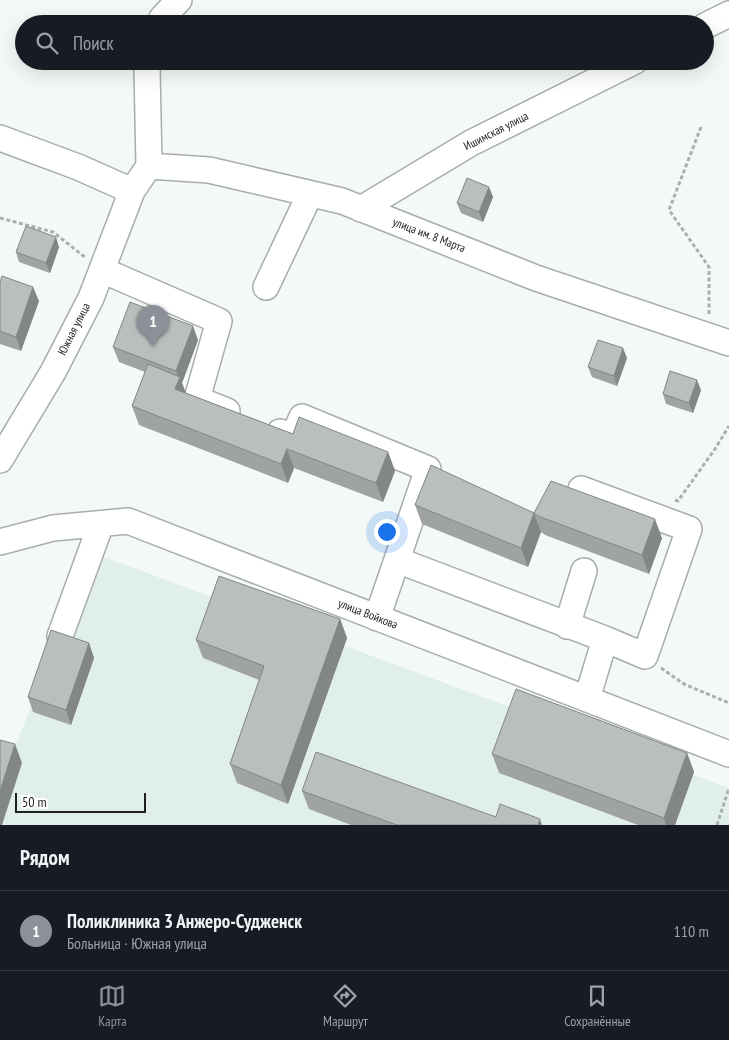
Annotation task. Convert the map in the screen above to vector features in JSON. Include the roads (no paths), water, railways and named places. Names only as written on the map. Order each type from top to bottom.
[{"type":"street","points":[[165,15],[179,0]]},
{"type":"street","points":[[714,22],[729,14]]},
{"type":"street","points":[[0,138],[78,167],[132,191],[149,166],[147,70]]},
{"type":"street","name":"Ишимская улица","points":[[361,209],[471,143],[617,70]]},
{"type":"street","name":"улица им. 8 Марта","points":[[149,166],[209,170],[342,201],[536,278],[719,340]]},
{"type":"street","name":"Южная улица","points":[[0,460],[52,372],[91,298],[132,191]]},
{"type":"street","points":[[266,287],[310,194]]},
{"type":"street","points":[[102,270],[219,321],[197,399],[293,437],[302,417],[428,468],[377,618]]},
{"type":"street","points":[[397,560],[645,656],[689,529],[582,489]]},
{"type":"street","name":"улица Войкова","points":[[0,542],[53,528],[128,521],[729,754]]},
{"type":"street","points":[[60,636],[101,524]]},
{"type":"street","points":[[568,626],[584,572]]},
{"type":"street","points":[[587,699],[605,639]]},
{"type":"place","name":"Поликлиника 3 Анжеро-Судженск","points":[[153,346]]}]
